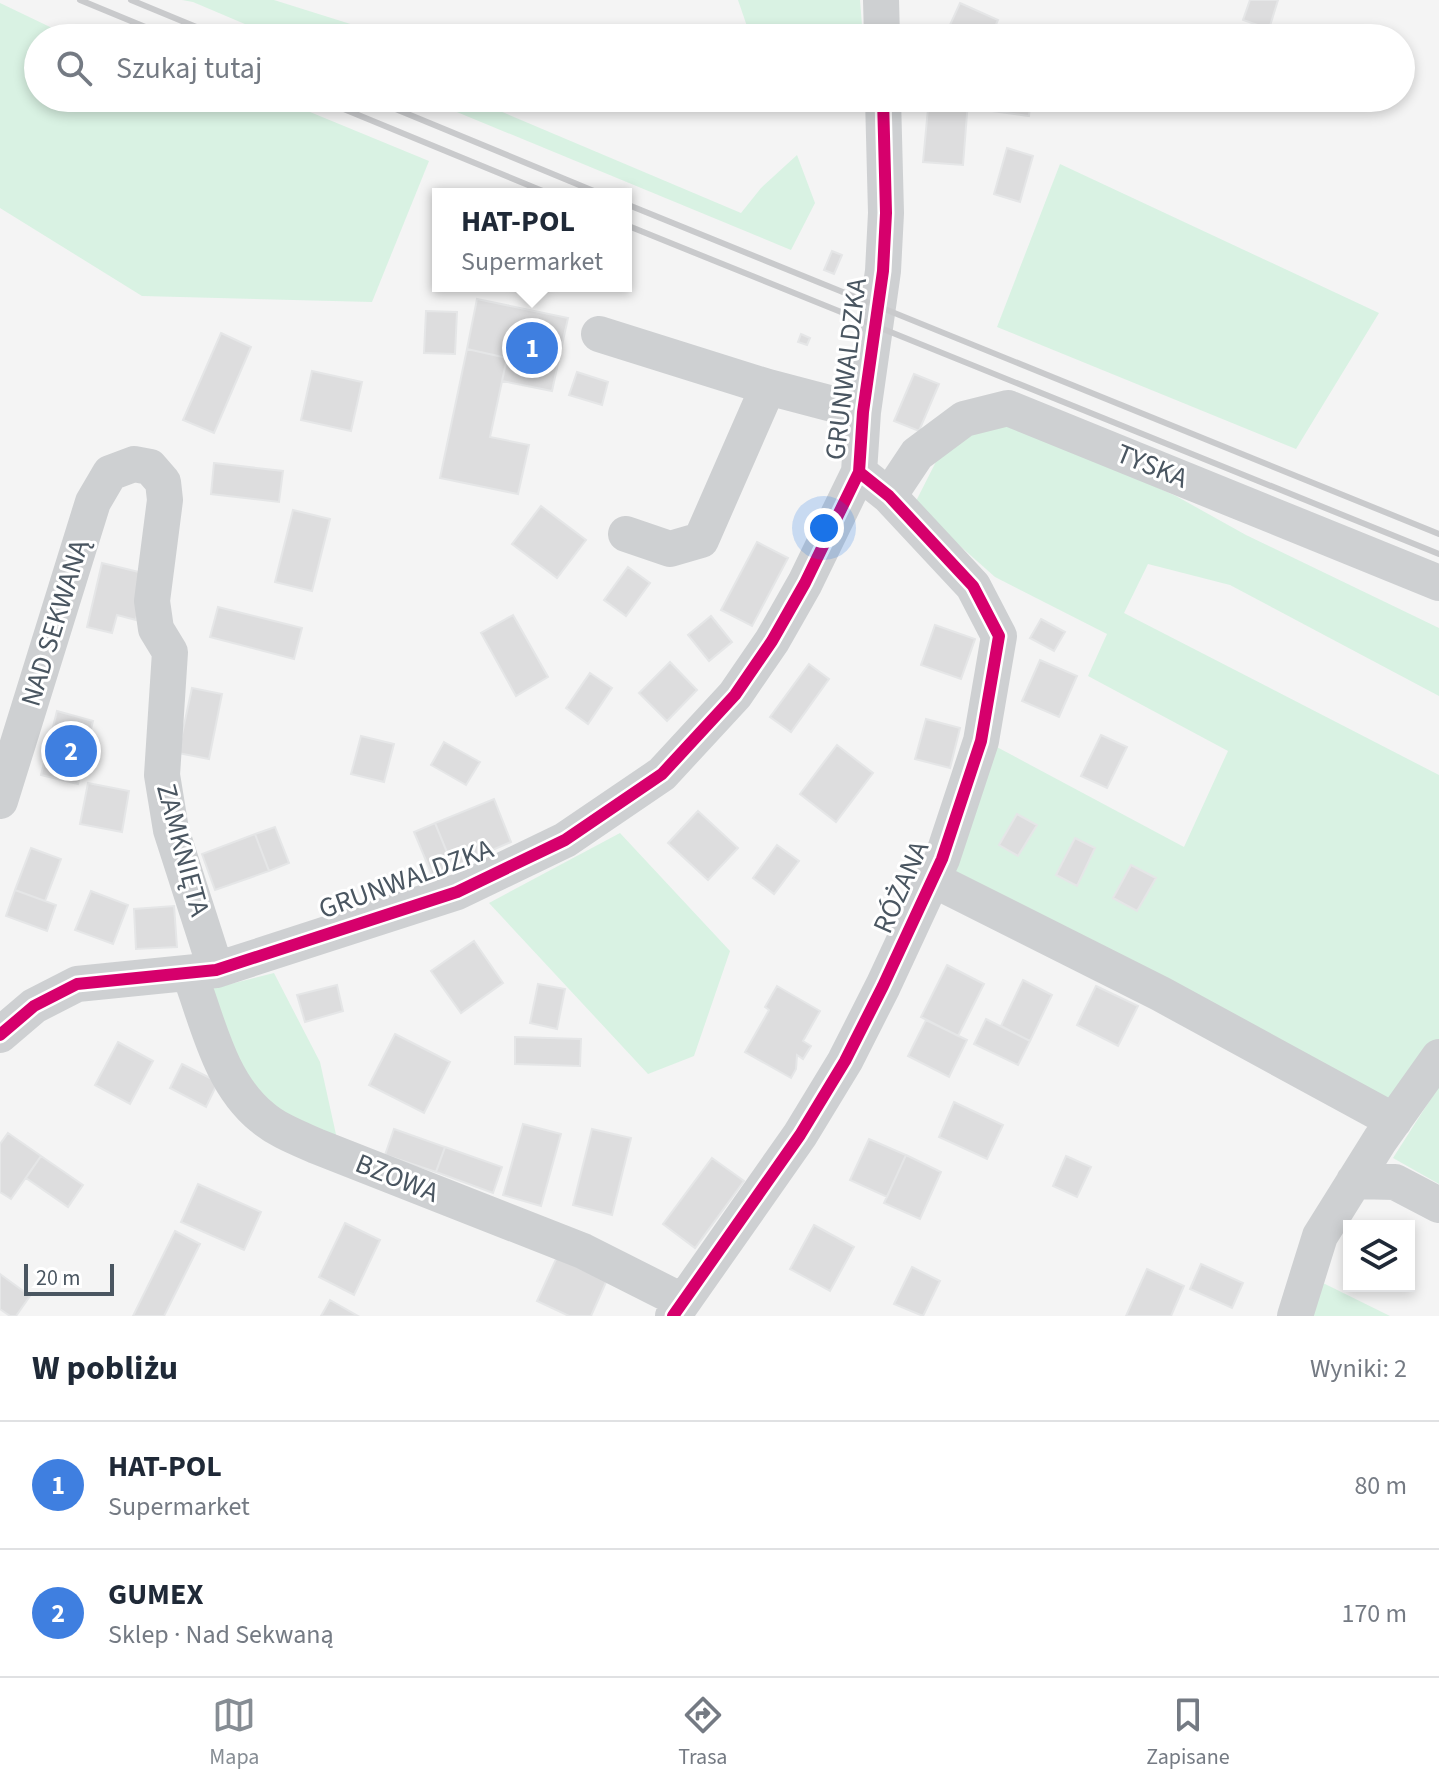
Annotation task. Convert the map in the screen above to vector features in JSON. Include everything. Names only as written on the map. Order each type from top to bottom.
[{"type":"street","points":[[881,0],[882,24]]},
{"type":"street","name":"GRUNWALDZKA","points":[[0,1035],[34,1006],[77,984],[203,972],[457,892],[565,840],[662,774],[735,695],[772,641],[805,583],[859,472],[863,412],[883,271],[886,213],[883,112]]},
{"type":"street","points":[[599,334],[768,387],[863,412]]},
{"type":"street","points":[[626,534],[670,549],[701,540],[768,387]]},
{"type":"street","name":"TYSKA","points":[[889,496],[917,454],[964,419],[1008,408],[1439,583]]},
{"type":"street","name":"NAD SEKWANĄ","points":[[0,801],[93,502],[110,473],[134,464]]},
{"type":"street","name":"ZAMKNIĘTA","points":[[134,464],[150,467],[163,482],[165,500],[152,601],[156,629],[170,652],[162,775],[203,972]]},
{"type":"street","name":"RÓŻANA","points":[[677,1308],[800,1135],[845,1061],[942,859],[981,741],[999,636],[973,586],[889,496],[859,472]]},
{"type":"street","points":[[932,879],[1161,994],[1394,1121]]},
{"type":"street","name":"BZOWA","points":[[203,972],[220,1057],[235,1086],[261,1117],[286,1133],[316,1146],[583,1251],[677,1308]]},
{"type":"street","points":[[1295,1316],[1320,1236],[1439,1057]]},
{"type":"street","points":[[1354,1181],[1395,1182],[1439,1205]]},
{"type":"green space","points":[[182,0],[274,0],[350,24],[245,24]]},
{"type":"green space","points":[[738,0],[860,0],[862,24],[746,24]]},
{"type":"green space","points":[[0,3],[44,24],[24,24],[24,112],[310,112],[429,161],[372,302],[142,296],[0,208]]},
{"type":"green space","points":[[457,112],[502,112],[741,213],[761,188],[797,155],[815,203],[791,250]]},
{"type":"green space","points":[[1060,164],[1379,313],[1296,449],[997,327]]},
{"type":"green space","points":[[1020,425],[1176,496],[1246,535],[1439,628],[1439,696],[1230,585],[1148,564],[1124,613],[1439,775],[1439,1039],[1387,1110],[950,877],[993,745],[1184,847],[1228,751],[1088,676],[1107,634],[995,577],[914,505],[947,440],[968,431]]},
{"type":"green space","points":[[620,833],[730,951],[694,1056],[648,1074],[489,903]]},
{"type":"green space","points":[[274,973],[320,1062],[337,1139],[269,1108],[229,1050],[211,989]]},
{"type":"green space","points":[[1439,1086],[1439,1184],[1393,1158]]},
{"type":"green space","points":[[1323,1283],[1390,1316],[1313,1316]]},
{"type":"building","points":[[1250,0],[1278,0],[1271,24],[1243,20]]},
{"type":"building","points":[[960,3],[998,20],[996,24],[950,24]]},
{"type":"building","points":[[928,112],[967,112],[963,165],[923,162]]},
{"type":"building","points":[[999,112],[1029,112],[1029,116]]},
{"type":"building","points":[[1007,148],[1033,156],[1020,202],[994,194]]},
{"type":"building","points":[[832,251],[842,255],[834,274],[824,270]]},
{"type":"building","points":[[477,299],[568,318],[552,391],[502,381],[507,358],[467,349]]},
{"type":"building","points":[[426,311],[457,312],[455,354],[424,353]]},
{"type":"building","points":[[221,333],[251,347],[214,433],[183,420]]},
{"type":"building","points":[[801,334],[810,338],[807,345],[798,342]]},
{"type":"building","points":[[467,349],[507,358],[490,437],[529,445],[518,494],[440,478]]},
{"type":"building","points":[[312,371],[362,382],[351,431],[301,420]]},
{"type":"building","points":[[577,372],[608,382],[602,405],[569,395]]},
{"type":"building","points":[[914,374],[939,384],[919,431],[894,421]]},
{"type":"building","points":[[214,463],[283,471],[279,502],[211,494]]},
{"type":"building","points":[[541,506],[586,540],[557,578],[512,544]]},
{"type":"building","points":[[293,510],[330,519],[312,591],[275,582]]},
{"type":"building","points":[[757,542],[788,558],[752,626],[721,610]]},
{"type":"building","points":[[102,563],[147,574],[136,620],[117,615],[112,633],[87,627]]},
{"type":"building","points":[[628,567],[650,583],[626,616],[604,600]]},
{"type":"building","points":[[218,607],[302,628],[294,659],[210,637]]},
{"type":"building","points":[[513,615],[548,677],[516,696],[481,633]]},
{"type":"building","points":[[711,616],[732,642],[709,661],[688,635]]},
{"type":"building","points":[[1041,619],[1065,632],[1054,651],[1030,638]]},
{"type":"building","points":[[935,625],[975,639],[961,679],[921,665]]},
{"type":"building","points":[[1040,660],[1077,676],[1059,717],[1022,701]]},
{"type":"building","points":[[670,662],[697,690],[667,721],[639,693]]},
{"type":"building","points":[[809,664],[829,679],[791,732],[770,717]]},
{"type":"building","points":[[590,673],[612,688],[588,724],[566,708]]},
{"type":"building","points":[[192,688],[222,694],[209,759],[178,753]]},
{"type":"building","points":[[57,711],[93,721],[78,784],[41,775]]},
{"type":"building","points":[[926,719],[960,728],[950,768],[915,759]]},
{"type":"building","points":[[1101,735],[1127,747],[1107,788],[1081,776]]},
{"type":"building","points":[[361,736],[394,744],[384,782],[351,774]]},
{"type":"building","points":[[444,742],[480,762],[466,785],[431,765]]},
{"type":"building","points":[[837,745],[873,773],[836,822],[800,794]]},
{"type":"building","points":[[88,783],[129,791],[122,832],[80,824]]},
{"type":"building","points":[[494,799],[511,842],[453,867],[435,823]]},
{"type":"building","points":[[698,811],[738,848],[708,880],[668,843]]},
{"type":"building","points":[[1017,814],[1037,825],[1018,856],[999,845]]},
{"type":"building","points":[[435,823],[453,867],[432,875],[414,832]]},
{"type":"building","points":[[275,827],[289,863],[269,871],[255,834]]},
{"type":"building","points":[[255,834],[269,871],[215,890],[202,854]]},
{"type":"building","points":[[1075,838],[1095,848],[1077,886],[1056,875]]},
{"type":"building","points":[[777,845],[799,861],[774,894],[753,878]]},
{"type":"building","points":[[31,848],[61,859],[45,901],[15,890]]},
{"type":"building","points":[[1131,865],[1156,878],[1137,911],[1113,898]]},
{"type":"building","points":[[15,890],[56,905],[47,931],[6,916]]},
{"type":"building","points":[[91,891],[128,905],[113,944],[75,930]]},
{"type":"building","points":[[174,906],[177,947],[136,949],[134,909]]},
{"type":"building","points":[[474,941],[503,983],[461,1013],[431,971]]},
{"type":"building","points":[[947,965],[984,984],[958,1036],[921,1017]]},
{"type":"building","points":[[1023,980],[1052,995],[1030,1041],[1001,1026]]},
{"type":"building","points":[[538,984],[565,989],[557,1029],[530,1023]]},
{"type":"building","points":[[337,985],[343,1011],[305,1022],[297,995]]},
{"type":"building","points":[[777,986],[820,1011],[803,1041],[811,1046],[803,1059],[797,1055],[796,1069],[791,1078],[745,1052],[769,1010],[765,1007]]},
{"type":"building","points":[[1096,986],[1138,1006],[1118,1046],[1077,1025]]},
{"type":"building","points":[[986,1019],[1030,1041],[1018,1065],[974,1044]]},
{"type":"building","points":[[926,1020],[967,1040],[949,1077],[908,1056]]},
{"type":"building","points":[[395,1034],[450,1062],[424,1113],[369,1085]]},
{"type":"building","points":[[515,1037],[581,1039],[580,1066],[515,1064]]},
{"type":"building","points":[[118,1042],[153,1061],[130,1104],[95,1085]]},
{"type":"building","points":[[182,1064],[218,1082],[206,1107],[170,1088]]},
{"type":"building","points":[[954,1102],[1003,1125],[987,1159],[939,1137]]},
{"type":"building","points":[[523,1124],[561,1134],[541,1206],[503,1195]]},
{"type":"building","points":[[394,1129],[445,1147],[436,1172],[385,1155]]},
{"type":"building","points":[[592,1129],[631,1138],[612,1215],[573,1205]]},
{"type":"building","points":[[8,1133],[41,1156],[11,1199],[0,1192],[0,1144]]},
{"type":"building","points":[[869,1139],[906,1155],[887,1197],[850,1180]]},
{"type":"building","points":[[445,1147],[502,1167],[493,1193],[436,1172]]},
{"type":"building","points":[[906,1155],[941,1172],[920,1219],[884,1203]]},
{"type":"building","points":[[41,1156],[83,1185],[68,1207],[26,1178]]},
{"type":"building","points":[[1066,1156],[1091,1167],[1077,1197],[1053,1186]]},
{"type":"building","points":[[712,1158],[744,1181],[695,1248],[663,1224]]},
{"type":"building","points":[[198,1184],[261,1212],[244,1250],[181,1222]]},
{"type":"building","points":[[345,1223],[380,1240],[354,1295],[319,1277]]},
{"type":"building","points":[[814,1225],[854,1247],[830,1291],[790,1269]]},
{"type":"building","points":[[175,1231],[200,1244],[164,1316],[133,1316]]},
{"type":"building","points":[[557,1257],[607,1280],[591,1316],[569,1316],[537,1301]]},
{"type":"building","points":[[1201,1264],[1243,1283],[1232,1308],[1190,1289]]},
{"type":"building","points":[[912,1267],[940,1281],[923,1316],[894,1304]]},
{"type":"building","points":[[1147,1269],[1184,1286],[1171,1316],[1126,1316]]},
{"type":"building","points":[[0,1274],[30,1296],[16,1316],[10,1316],[0,1309]]},
{"type":"building","points":[[330,1300],[358,1316],[321,1316]]},
{"type":"railway","points":[[80,0],[138,24]]},
{"type":"railway","points":[[131,0],[189,24]]},
{"type":"railway","points":[[351,112],[535,188]]},
{"type":"railway","points":[[403,112],[586,188]]},
{"type":"railway","points":[[632,206],[1439,534]]},
{"type":"railway","points":[[632,227],[1439,554]]},
{"type":"cycle path","points":[[0,1035],[34,1006],[77,984],[216,970],[457,892],[565,840],[662,774],[735,695],[772,641],[805,583],[859,472],[863,412],[883,271],[886,213],[883,112]]},
{"type":"cycle path","points":[[673,1316],[800,1135],[845,1061],[942,859],[981,741],[999,636],[973,586],[889,496],[859,472]]},
{"type":"place","name":"HAT-POL","points":[[532,348]]},
{"type":"place","name":"GUMEX","points":[[71,751]]}]
